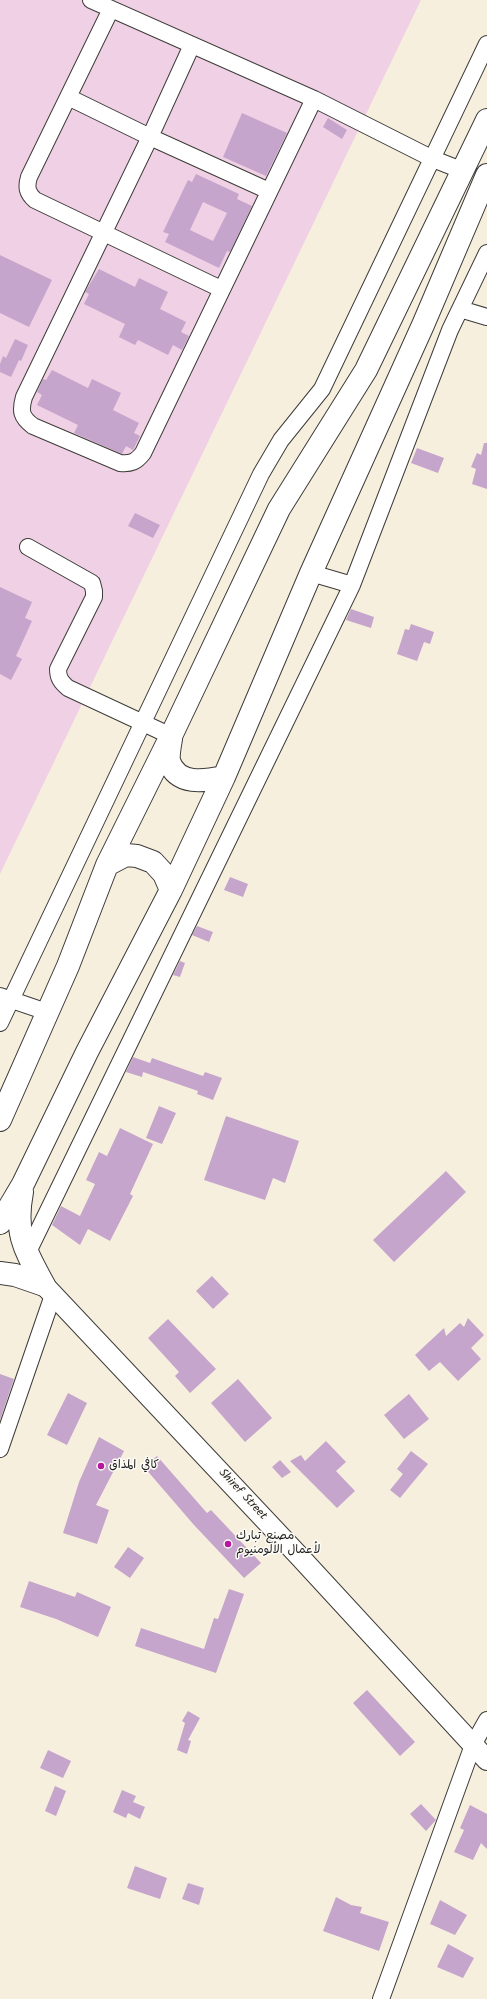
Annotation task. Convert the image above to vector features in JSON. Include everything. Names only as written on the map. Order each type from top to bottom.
[{"type":"highway","points":[[0,1120],[68,966],[107,865],[171,736],[279,509],[366,370],[461,170],[487,120]]},
{"type":"highway","points":[[0,1223],[23,1184],[87,1052],[171,890],[224,777],[311,573],[423,324],[487,175]]},
{"type":"highway","points":[[171,736],[169,760],[175,771],[194,781],[224,777]]},
{"type":"highway","points":[[107,865],[126,855],[137,856],[153,862],[164,874],[171,890]]},
{"type":"highway","points":[[23,1184],[18,1222],[19,1234],[27,1254],[48,1290]]},
{"type":"highway","points":[[0,1273],[15,1276],[48,1290]]},
{"type":"main road","name":"Shiref Street","points":[[48,1290],[300,1557],[487,1760]]},
{"type":"street","points":[[91,0],[314,99],[433,159],[461,170]]},
{"type":"street","points":[[111,9],[26,186],[29,194],[35,200],[221,289]]},
{"type":"street","points":[[0,1023],[6,998],[142,722],[261,474],[281,440],[322,389],[487,44]]},
{"type":"street","points":[[192,45],[150,137],[102,233],[24,397],[21,409],[22,416],[32,426],[120,463],[130,464],[137,461],[314,99]]},
{"type":"street","points":[[68,97],[150,137],[269,191]]},
{"type":"street","points":[[27,1254],[352,585],[450,330],[487,253]]},
{"type":"street","points":[[460,309],[487,317]]},
{"type":"street","points":[[28,547],[92,583],[94,591],[94,598],[58,669],[58,676],[61,682],[68,688],[171,736]]},
{"type":"street","points":[[311,573],[352,585]]},
{"type":"street","points":[[6,998],[48,1012]]},
{"type":"street","points":[[0,1449],[48,1290]]},
{"type":"street","points":[[381,1999],[473,1745],[487,1720]]},
{"type":"shaded area","points":[[0,0],[421,0],[0,874]]},
{"type":"building","points":[[242,113],[287,133],[266,176],[223,157]]},
{"type":"building","points":[[328,118],[347,130],[342,139],[323,127]]},
{"type":"building","points":[[196,174],[239,194],[237,199],[252,206],[230,252],[227,251],[219,268],[165,242],[169,234],[163,232],[188,180],[192,182]],"holes":[[[203,202],[227,213],[213,241],[190,230]]]},
{"type":"building","points":[[0,255],[52,280],[29,327],[0,313]]},
{"type":"building","points":[[99,269],[135,287],[139,278],[168,292],[160,309],[186,322],[181,332],[189,336],[182,350],[173,345],[168,355],[138,340],[135,345],[119,337],[125,324],[84,304],[89,294],[85,292]]},
{"type":"building","points":[[15,339],[28,345],[21,361],[19,360],[11,377],[0,372],[0,364],[3,356],[6,358]]},
{"type":"building","points":[[52,370],[88,388],[92,379],[121,393],[113,410],[139,423],[134,433],[140,436],[133,450],[126,446],[122,454],[74,433],[78,425],[37,405],[42,395],[37,392],[43,379],[46,380]]},
{"type":"building","points":[[484,443],[487,443],[487,489],[472,484],[476,469],[471,467],[477,453],[481,455]]},
{"type":"building","points":[[417,448],[444,458],[438,473],[411,463]]},
{"type":"building","points":[[135,513],[160,525],[153,538],[128,526]]},
{"type":"building","points":[[0,587],[32,602],[25,618],[32,621],[16,656],[22,659],[11,680],[0,674]]},
{"type":"building","points":[[351,609],[374,617],[371,628],[346,620]]},
{"type":"building","points":[[411,624],[434,632],[430,644],[424,642],[417,661],[397,654],[405,629],[409,630]]},
{"type":"building","points":[[230,877],[248,884],[243,897],[224,890]]},
{"type":"building","points":[[197,926],[213,932],[209,942],[192,935]]},
{"type":"building","points":[[180,961],[185,963],[180,977],[173,975]]},
{"type":"building","points":[[133,1057],[150,1063],[152,1058],[203,1076],[205,1072],[222,1078],[213,1100],[197,1094],[198,1091],[143,1072],[142,1077],[126,1072]]},
{"type":"building","points":[[159,1106],[176,1113],[162,1144],[146,1138]]},
{"type":"building","points":[[226,1116],[299,1141],[285,1183],[273,1178],[265,1200],[204,1180]]},
{"type":"building","points":[[120,1128],[153,1144],[130,1194],[133,1196],[110,1241],[88,1229],[80,1245],[52,1225],[61,1206],[80,1216],[95,1184],[86,1180],[99,1152],[107,1156]]},
{"type":"building","points":[[446,1171],[466,1192],[394,1262],[373,1240]]},
{"type":"building","points":[[212,1276],[229,1294],[213,1309],[196,1291]]},
{"type":"building","points":[[468,1318],[484,1335],[471,1348],[481,1359],[458,1381],[440,1362],[429,1371],[415,1355],[444,1328],[446,1336],[460,1323],[464,1327]]},
{"type":"building","points":[[168,1319],[216,1369],[190,1393],[175,1376],[179,1372],[148,1338]]},
{"type":"building","points":[[0,1374],[14,1379],[0,1420]]},
{"type":"building","points":[[238,1379],[272,1418],[245,1442],[211,1403]]},
{"type":"building","points":[[68,1393],[87,1403],[67,1445],[47,1435]]},
{"type":"building","points":[[409,1394],[429,1419],[404,1439],[384,1415]]},
{"type":"building","points":[[99,1437],[124,1451],[96,1505],[109,1510],[97,1544],[63,1533],[79,1482]]},
{"type":"building","points":[[326,1441],[346,1462],[336,1471],[355,1491],[337,1508],[290,1461],[301,1455],[305,1461]]},
{"type":"building","points":[[411,1451],[428,1464],[400,1498],[390,1490],[403,1474],[397,1469]]},
{"type":"building","points":[[157,1456],[207,1513],[211,1510],[261,1563],[244,1578],[194,1525],[144,1467]]},
{"type":"building","points":[[280,1460],[291,1472],[282,1478],[272,1467]]},
{"type":"building","points":[[128,1547],[144,1558],[130,1578],[114,1567]]},
{"type":"building","points":[[29,1581],[75,1597],[77,1592],[111,1607],[98,1637],[56,1619],[20,1607]]},
{"type":"building","points":[[229,1589],[244,1594],[216,1673],[135,1646],[141,1628],[204,1649],[214,1618],[218,1619]]},
{"type":"building","points":[[367,1690],[415,1742],[400,1756],[353,1703]]},
{"type":"building","points":[[188,1711],[200,1718],[188,1740],[191,1741],[187,1754],[177,1750],[185,1723],[182,1721]]},
{"type":"building","points":[[48,1750],[71,1761],[63,1778],[40,1768]]},
{"type":"building","points":[[55,1786],[66,1791],[56,1816],[45,1811]]},
{"type":"building","points":[[122,1790],[136,1796],[133,1802],[145,1807],[140,1819],[128,1813],[126,1818],[113,1812]]},
{"type":"building","points":[[421,1804],[436,1820],[426,1831],[410,1814]]},
{"type":"building","points":[[470,1805],[487,1814],[487,1849],[481,1843],[473,1860],[454,1852],[464,1830],[460,1828]]},
{"type":"building","points":[[135,1866],[167,1878],[160,1899],[127,1888]]},
{"type":"building","points":[[188,1883],[204,1888],[199,1905],[182,1899]]},
{"type":"building","points":[[336,1897],[351,1905],[362,1907],[360,1913],[389,1922],[379,1951],[323,1931]]},
{"type":"building","points":[[440,1900],[467,1915],[455,1935],[430,1924]]},
{"type":"building","points":[[448,1944],[474,1958],[463,1978],[437,1967]]},
{"type":"place","name":"كافي المذاق","points":[[101,1466]]},
{"type":"place","name":"مصنع تبارك لأعمال الألومنيوم","points":[[228,1544]]}]
